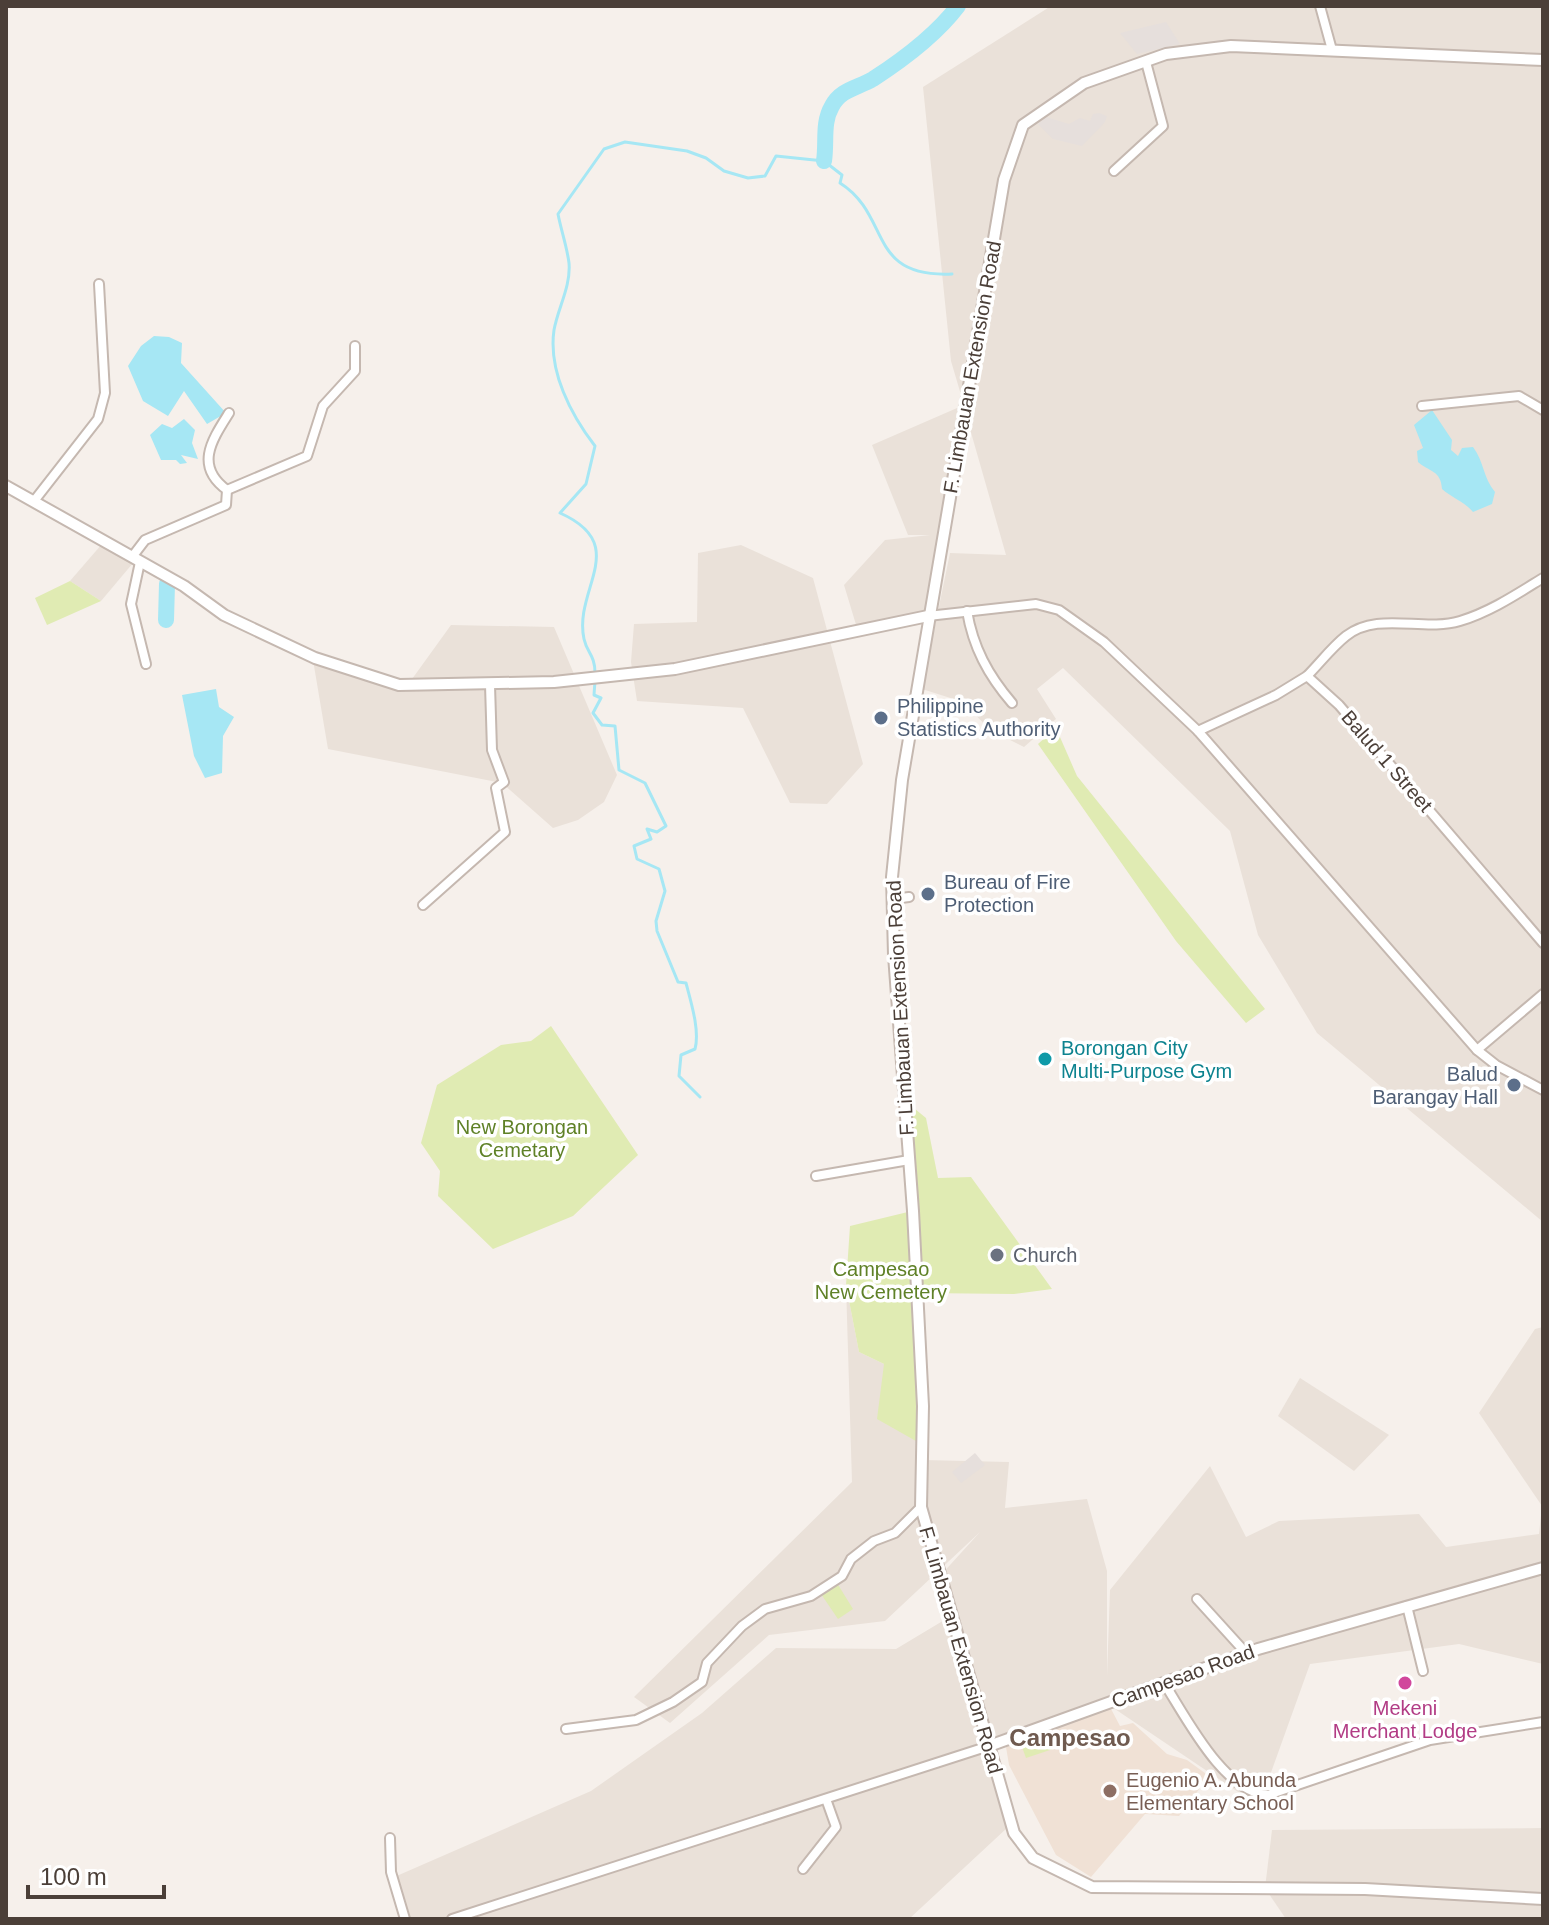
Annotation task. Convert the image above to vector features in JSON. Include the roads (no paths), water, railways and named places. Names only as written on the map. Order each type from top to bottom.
[{"type":"street","points":[[1320,6],[1332,50]]},
{"type":"street","name":"F. Limbauan Extension Road","points":[[1543,60],[1231,46],[1166,54],[1084,83],[1023,125],[1004,180],[928,616],[902,780],[893,899],[923,1406],[921,1507],[1014,1833],[1033,1858],[1092,1887],[1365,1889],[1543,1899]]},
{"type":"street","points":[[1114,171],[1163,126],[1146,62]]},
{"type":"street","points":[[34,501],[98,419],[105,393],[99,284]]},
{"type":"street","points":[[227,490],[307,456],[323,406],[355,371],[355,346]]},
{"type":"street","points":[[1422,406],[1519,396],[1543,410]]},
{"type":"street","points":[[146,664],[131,604],[136,559],[145,540],[226,505],[227,490],[208,468],[207,449],[229,413]]},
{"type":"street","points":[[6,486],[136,559],[224,615],[315,658],[399,685],[490,685],[595,677],[744,656],[928,616],[1036,604],[1059,610],[1104,642],[1198,731],[1477,1050],[1496,1065],[1543,1090]]},
{"type":"street","points":[[1198,731],[1276,695],[1307,676],[1347,635],[1375,623],[1427,626],[1459,622],[1487,611],[1543,578]]},
{"type":"street","points":[[967,611],[972,641],[992,677],[1012,703]]},
{"type":"street","name":"Balud 1 Street","points":[[1307,676],[1339,705],[1543,943]]},
{"type":"street","points":[[423,905],[505,832],[496,788],[504,782],[491,738],[490,685]]},
{"type":"street","points":[[893,899],[909,897]]},
{"type":"street","points":[[1477,1050],[1543,994]]},
{"type":"street","points":[[816,1176],[909,1160]]},
{"type":"street","points":[[566,1729],[636,1720],[673,1702],[702,1682],[707,1663],[742,1626],[765,1609],[811,1596],[842,1576],[851,1559],[874,1541],[895,1533],[921,1507]]},
{"type":"street","name":"Campesao Road","points":[[452,1919],[644,1854],[989,1746],[1246,1653],[1543,1568]]},
{"type":"street","points":[[1197,1599],[1246,1653]]},
{"type":"street","points":[[1407,1606],[1423,1671]]},
{"type":"street","points":[[1164,1683],[1220,1767],[1252,1795],[1268,1795],[1430,1740],[1543,1722]]},
{"type":"street","points":[[803,1869],[836,1827],[826,1799]]},
{"type":"street","points":[[390,1838],[391,1872],[405,1919]]},
{"type":"water","points":[[154,336],[169,337],[182,343],[181,363],[226,413],[207,424],[184,391],[168,416],[143,401],[128,366],[141,346]]},
{"type":"water","points":[[1432,410],[1452,440],[1451,450],[1458,456],[1462,448],[1473,447],[1477,452],[1495,492],[1492,504],[1473,512],[1442,489],[1437,475],[1418,462],[1417,451],[1423,448],[1414,425]]},
{"type":"water","points":[[184,419],[195,430],[192,443],[198,459],[181,455],[187,463],[180,464],[176,460],[161,460],[150,435],[162,424],[172,428]]},
{"type":"water","points":[[216,689],[219,707],[234,717],[223,736],[222,773],[205,778],[194,756],[182,695]]},
{"type":"waterway","points":[[824,161],[827,119],[836,100],[908,55],[930,37],[958,6]]},
{"type":"waterway","points":[[595,673],[594,662],[584,639],[583,621],[595,569],[593,539],[581,526],[560,513],[586,484],[595,446],[563,392],[553,345],[569,272],[558,214],[604,149],[625,142],[687,151],[706,158],[724,171],[748,178],[765,176],[776,156],[824,161],[842,175],[840,183],[867,212],[892,256],[906,266],[925,273],[952,274]]},
{"type":"waterway","points":[[166,620],[167,584]]},
{"type":"waterway","points":[[595,681],[594,695],[601,698],[593,713],[602,725],[615,726],[619,770],[645,783],[666,826],[657,832],[647,829],[651,839],[634,846],[637,859],[659,869],[665,891],[656,921],[657,931],[678,982],[686,983],[696,1034],[695,1049],[681,1055],[679,1076],[700,1097]]},
{"type":"place","name":"Philippine Statistics Authority","points":[[881,718]]},
{"type":"place","name":"Bureau of Fire Protection","points":[[928,894]]},
{"type":"place","name":"Borongan City Multi-Purpose Gym","points":[[1045,1059]]},
{"type":"place","name":"Balud Barangay Hall","points":[[1514,1085]]},
{"type":"place","name":"Church","points":[[997,1255]]},
{"type":"place","name":"Mekeni Merchant Lodge","points":[[1405,1683]]},
{"type":"place","name":"Eugenio A. Abunda Elementary School","points":[[1110,1791]]},
{"type":"district","name":"Campesao","points":[[1070,1738]]},
{"type":"park label","name":"New Borongan Cemetary","points":[[522,1138]]},
{"type":"park label","name":"Campesao New Cemetery","points":[[881,1280]]}]
